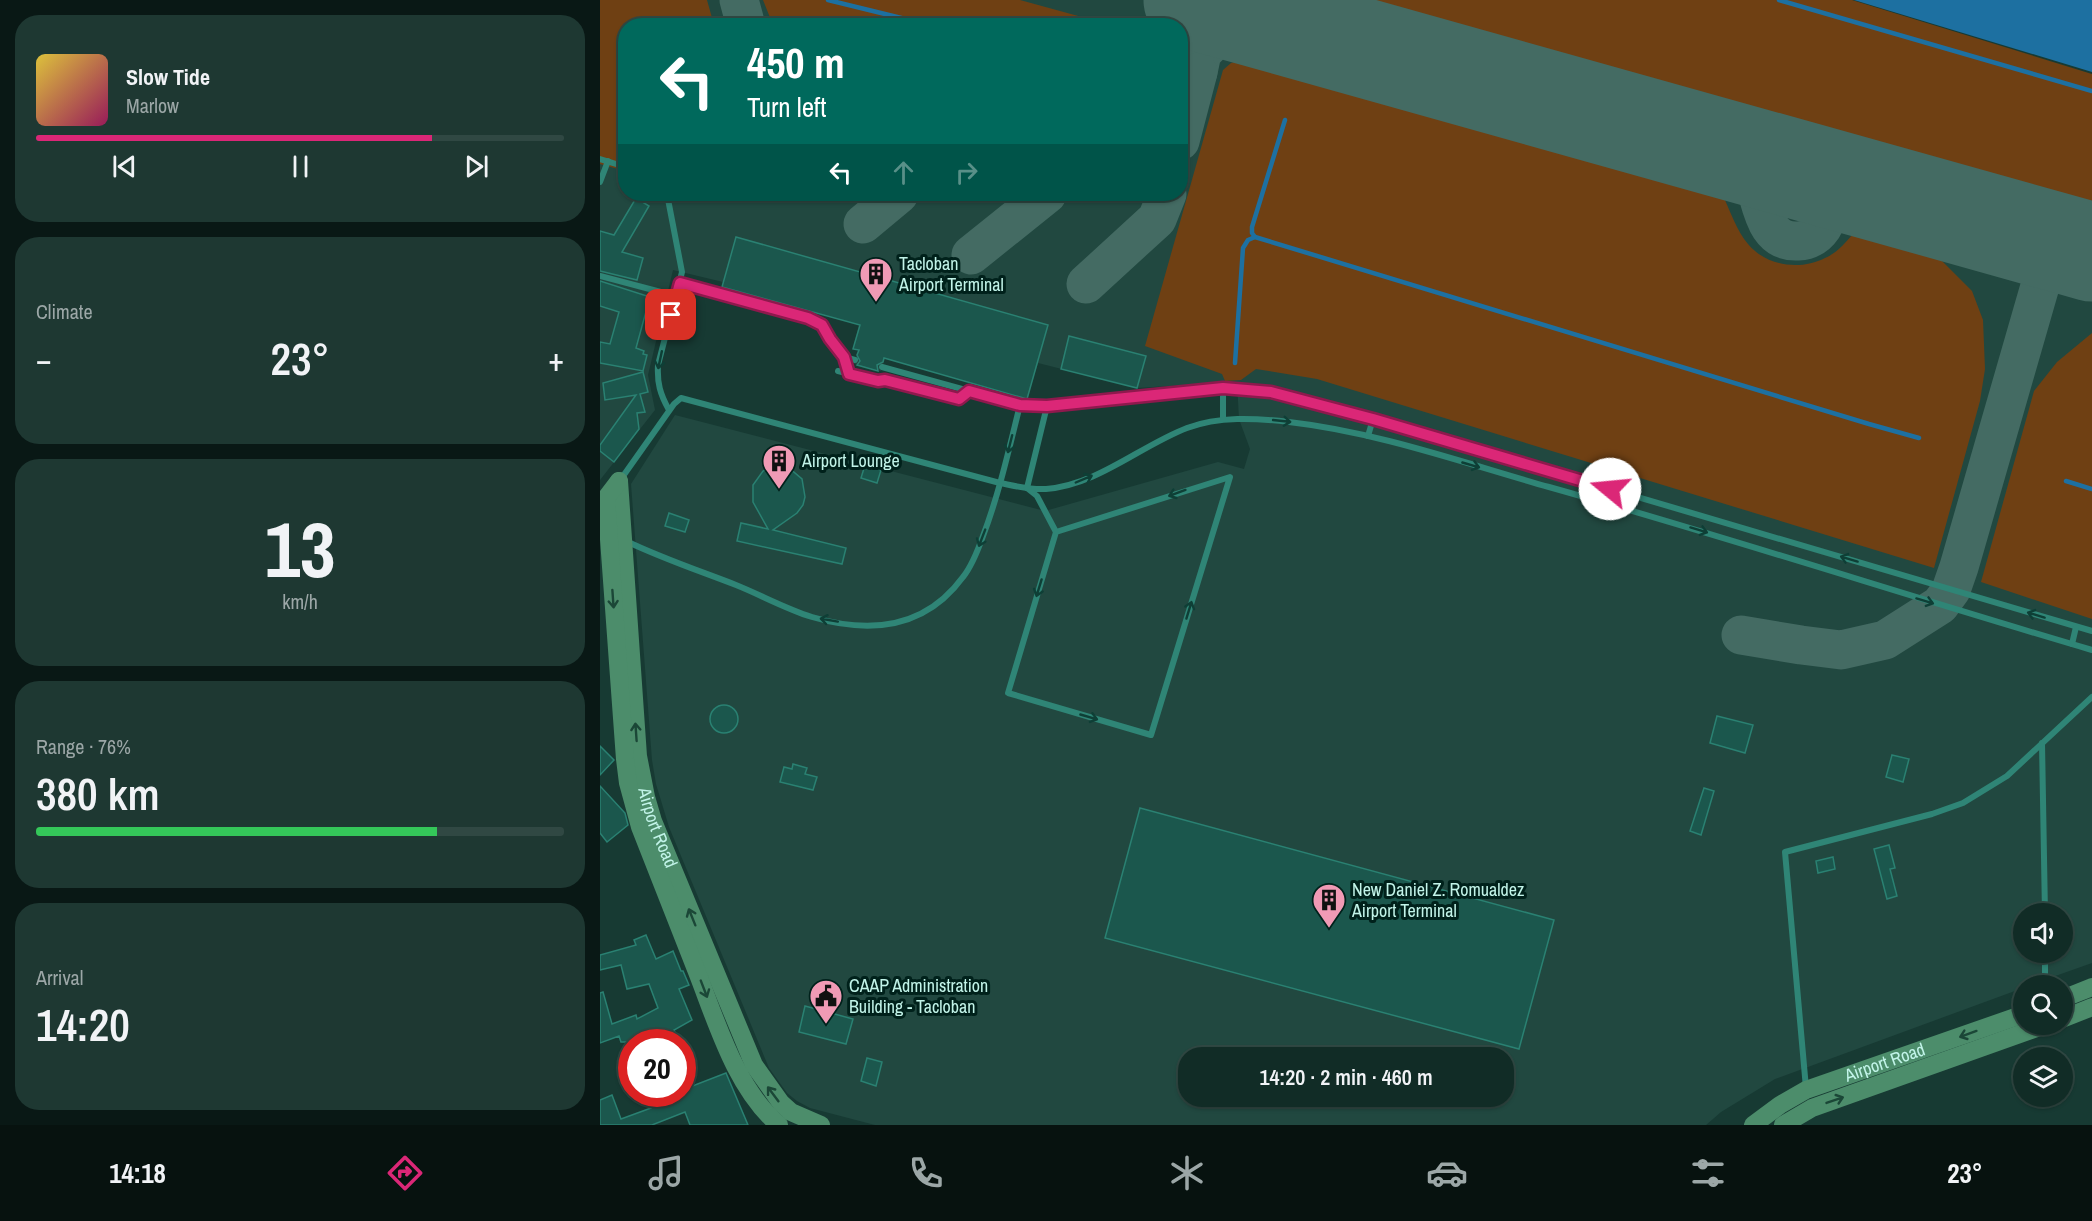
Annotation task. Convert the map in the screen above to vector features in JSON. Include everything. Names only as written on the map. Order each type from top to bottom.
[{"type":"main road","name":"Airport Road","points":[[619,481],[606,498],[611,537],[625,759],[632,802],[724,1039],[749,1092],[769,1117],[821,1125]]},
{"type":"main road","name":"Airport Road","points":[[611,537],[619,481]]},
{"type":"main road","points":[[2073,995],[2092,987]]},
{"type":"main road","points":[[2073,1015],[2092,1007]]},
{"type":"main road","name":"Airport Road","points":[[1778,1121],[1806,1090],[2013,1018]]},
{"type":"main road","name":"Airport Road","points":[[1753,1125],[1778,1121],[2017,1035]]},
{"type":"lane","points":[[600,159],[618,164]]},
{"type":"lane","points":[[600,182],[608,161]]},
{"type":"lane","points":[[668,201],[681,272],[658,364],[658,387],[669,410]]},
{"type":"lane","points":[[600,276],[676,296]]},
{"type":"lane","points":[[680,283],[814,320],[822,325],[844,357],[849,374]]},
{"type":"lane","points":[[844,357],[855,360]]},
{"type":"lane","points":[[882,367],[1020,405],[1047,406],[1223,388],[1271,392],[1373,419],[2092,632]]},
{"type":"lane","points":[[838,371],[878,381],[885,380],[959,399],[969,391]]},
{"type":"lane","points":[[1223,388],[1223,419]]},
{"type":"lane","points":[[619,481],[677,400],[687,398],[1000,483],[1027,488],[1057,488],[1073,483],[1187,428],[1223,419],[1289,422],[1368,436],[1670,521],[2092,650]]},
{"type":"lane","points":[[611,537],[812,616],[868,626],[912,620],[928,612],[964,577],[980,543],[1000,483],[1020,405]]},
{"type":"lane","points":[[1027,488],[1047,406]]},
{"type":"lane","points":[[1368,436],[1373,419]]},
{"type":"lane","points":[[1027,488],[1037,496],[1056,532],[1008,693],[1151,735],[1230,477],[1056,532]]},
{"type":"lane","points":[[1670,521],[1674,508]]},
{"type":"lane","points":[[2072,644],[2076,627]]},
{"type":"lane","points":[[1806,1090],[1785,852],[1932,814],[1963,803],[2007,777],[2092,697]]},
{"type":"lane","points":[[2042,743],[2045,903]]},
{"type":"shaded area","points":[[600,0],[1835,0],[2092,81],[2092,963],[2058,975],[2013,975],[2013,992],[1775,1079],[1721,1112],[1706,1125],[875,1125],[810,1108],[787,1093],[769,1068],[669,827],[656,784],[652,760],[631,484],[675,415],[1045,511],[1218,462],[1244,469],[1250,449],[1239,419],[1237,382],[1137,388],[1038,363],[1027,399],[885,358],[881,371],[854,364],[858,350],[853,349],[859,325],[722,287],[723,282],[673,270],[648,375],[655,410],[600,480]]},
{"type":"shaded area","points":[[600,0],[707,0],[712,18],[618,18],[618,169],[600,164]]},
{"type":"shaded area","points":[[763,0],[1020,0],[1086,18],[770,18]]},
{"type":"shaded area","points":[[1370,0],[1852,0],[2092,74],[2092,205]]},
{"type":"shaded area","points":[[1249,58],[1724,198],[1744,239],[1755,251],[1774,262],[1794,265],[1815,262],[1840,248],[1853,234],[1941,260],[1972,291],[1983,320],[1985,369],[1980,401],[1934,568],[1317,379],[1256,369],[1241,380],[1225,381],[1222,374],[1145,346],[1186,201],[1188,201],[1188,194],[1223,70],[1231,63]]},
{"type":"shaded area","points":[[2092,333],[2092,619],[1981,582],[2034,391],[2057,362]]},
{"type":"water","points":[[1854,0],[2092,0],[2092,72]]},
{"type":"building","points":[[634,201],[641,201],[649,206],[622,252],[643,258],[637,280],[600,271],[600,231],[614,235]]},
{"type":"building","name":"Tacloban Airport Terminal","points":[[736,237],[1048,325],[1027,399],[884,358],[883,362],[877,365],[878,371],[857,365],[860,361],[857,355],[859,350],[853,349],[860,325],[722,287]]},
{"type":"building","points":[[600,281],[650,297],[636,348],[647,355],[643,371],[600,363],[600,342],[610,344],[619,312],[600,306]]},
{"type":"building","points":[[1069,336],[1146,356],[1137,388],[1061,369]]},
{"type":"building","points":[[643,372],[648,392],[640,394],[645,412],[637,413],[639,429],[614,462],[600,451],[600,445],[636,395],[605,400],[603,383]]},
{"type":"building","points":[[865,465],[881,470],[877,483],[861,478]]},
{"type":"building","points":[[780,466],[789,468],[802,479],[805,497],[797,513],[773,530],[846,548],[842,564],[737,541],[741,523],[768,529],[753,502],[753,485],[763,471]]},
{"type":"building","points":[[669,513],[689,520],[685,532],[665,526]]},
{"type":"building","points":[[724,705],[734,709],[738,719],[734,729],[724,733],[714,729],[710,719],[714,709]]},
{"type":"building","points":[[1717,716],[1753,725],[1745,753],[1710,743]]},
{"type":"building","points":[[600,746],[614,760],[600,775]]},
{"type":"building","points":[[1892,755],[1909,759],[1903,782],[1886,777]]},
{"type":"building","points":[[793,764],[807,768],[805,774],[817,777],[813,790],[780,782],[784,767],[792,769]]},
{"type":"building","points":[[600,786],[625,813],[628,825],[607,842],[600,833]]},
{"type":"building","points":[[1704,788],[1714,791],[1701,835],[1690,831]]},
{"type":"building","name":"New Daniel Z. Romualdez Airport Terminal","points":[[1140,808],[1554,920],[1519,1049],[1105,938]]},
{"type":"building","points":[[1889,845],[1895,868],[1890,869],[1897,896],[1887,899],[1874,849]]},
{"type":"building","points":[[1833,857],[1835,869],[1818,873],[1816,861]]},
{"type":"building","points":[[646,935],[656,959],[673,951],[689,985],[679,989],[692,1020],[676,1029],[618,1029],[618,1036],[600,1043],[600,993],[603,992],[612,1024],[636,1015],[637,1019],[658,1008],[649,984],[627,989],[621,965],[600,970],[600,955],[636,945],[634,940]]},
{"type":"building","name":"CAAP Administration Building - Tacloban","points":[[805,1006],[853,1019],[846,1044],[799,1032]]},
{"type":"building","points":[[867,1058],[882,1062],[876,1086],[861,1081]]},
{"type":"building","points":[[726,1073],[748,1125],[690,1125],[685,1112],[652,1125],[600,1125],[600,1100],[612,1095],[621,1119],[650,1107],[696,1107],[696,1085]]},
{"type":"waterway","points":[[828,0],[901,18]]},
{"type":"waterway","points":[[1779,0],[2092,91]]},
{"type":"waterway","points":[[1285,120],[1252,227],[1255,237],[1919,438]]},
{"type":"waterway","points":[[1235,363],[1243,248],[1248,240],[1255,237]]},
{"type":"waterway","points":[[2066,481],[2092,489]]},
{"type":"taxiway","points":[[739,0],[744,18]]},
{"type":"taxiway","points":[[1191,0],[1198,5],[1206,17],[1207,31],[1202,53]]},
{"type":"taxiway","points":[[1188,84],[1198,72],[1202,53],[1235,20],[1246,18],[1275,23]]},
{"type":"taxiway","points":[[1188,110],[1198,72]]},
{"type":"taxiway","points":[[1734,152],[1751,175],[1770,227],[1786,240],[1798,241],[1817,234],[1827,218],[1828,209],[1827,199],[1817,182],[1792,169]]},
{"type":"taxiway","points":[[863,224],[891,201]]},
{"type":"taxiway","points":[[971,255],[1038,201]]},
{"type":"taxiway","points":[[1086,284],[1157,219],[1164,201]]},
{"type":"taxiway","points":[[1741,635],[1841,650],[1885,640],[1940,605],[1951,590],[1959,567],[2053,241]]},
{"type":"runway","points":[[1193,0],[2092,252]]},
{"type":"place","name":"Tacloban Airport Terminal","points":[[876,303]]},
{"type":"place","name":"Airport Lounge","points":[[779,490]]},
{"type":"place","name":"New Daniel Z. Romualdez Airport Terminal","points":[[1329,929]]},
{"type":"place","name":"CAAP Administration Building - Tacloban","points":[[826,1025]]},
{"type":"route","points":[[671,315],[680,283],[808,318],[822,325],[844,357],[849,374],[878,381],[885,380],[959,399],[969,391],[1020,405],[1047,406],[1223,388],[1271,392],[1373,419],[1610,489]]}]
